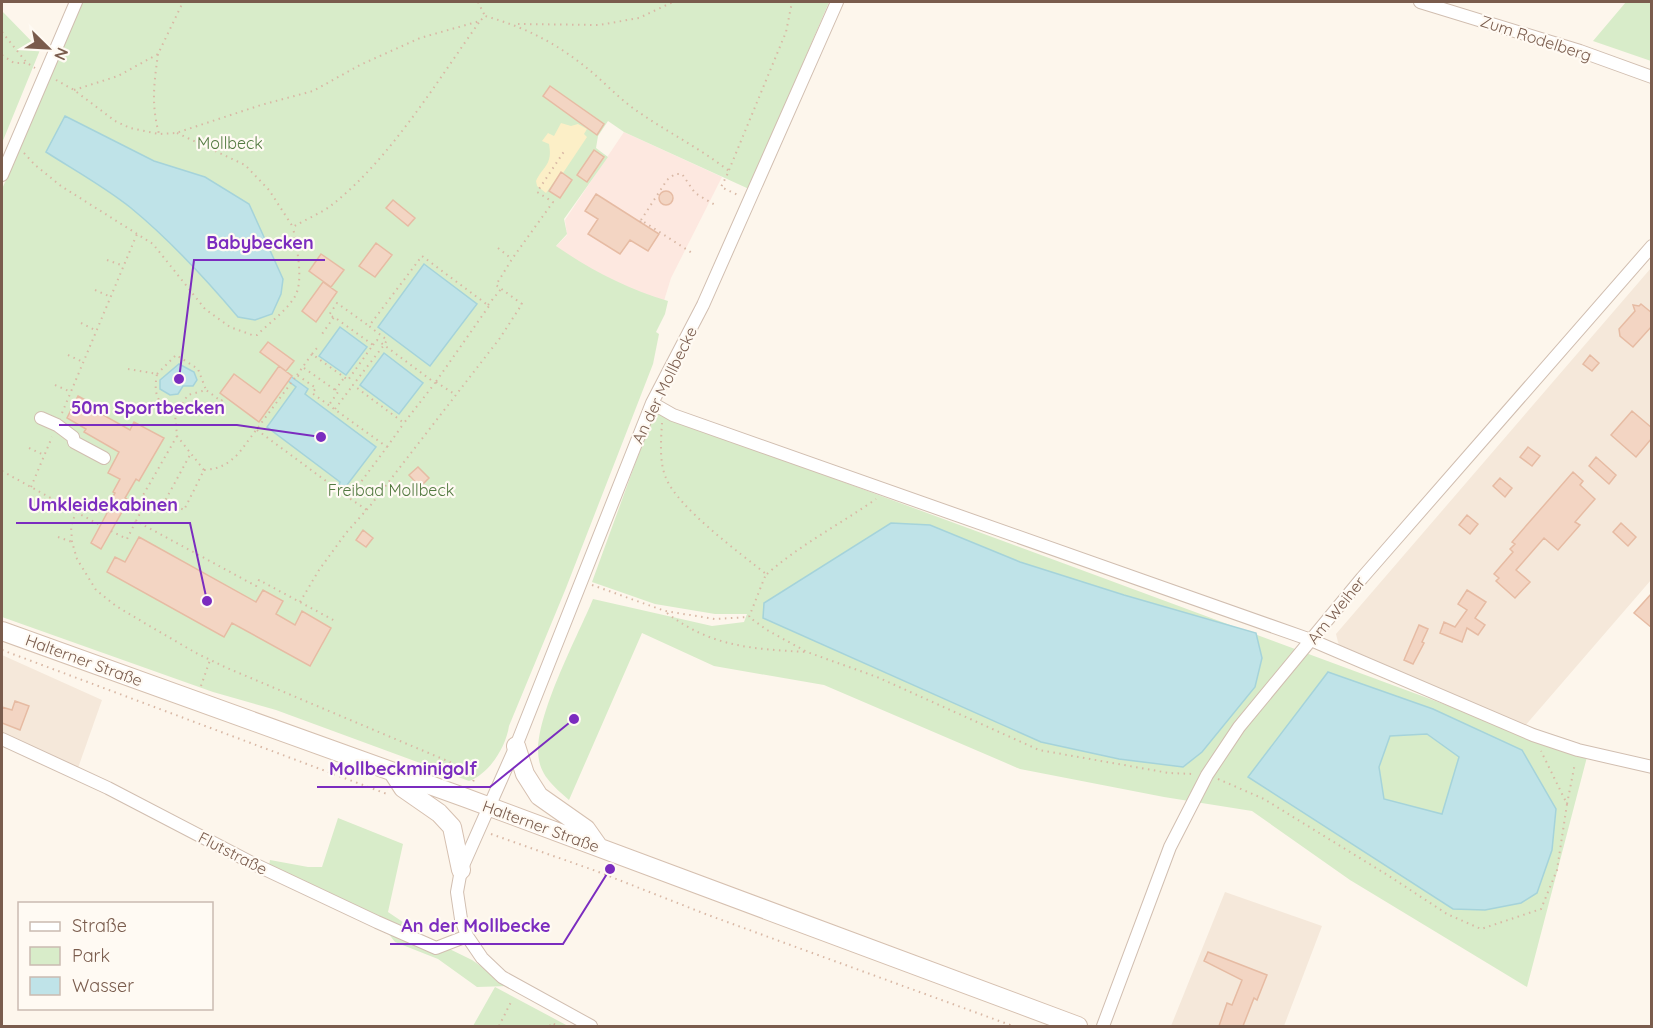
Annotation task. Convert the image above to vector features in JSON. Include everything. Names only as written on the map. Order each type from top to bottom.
[{"type":"main road","name":"Halterner Straße","points":[[2,631],[466,798],[1078,1026]]},
{"type":"main road","points":[[516,746],[525,774],[538,796],[586,829],[599,847]]},
{"type":"main road","points":[[393,773],[403,788],[439,813],[452,827],[462,870]]},
{"type":"street","points":[[2,175],[76,2]]},
{"type":"street","name":"An der Mollbecke","points":[[489,807],[516,746],[652,403],[703,305],[837,2]]},
{"type":"street","name":"Zum Rodelberg","points":[[1420,2],[1580,51],[1652,77]]},
{"type":"street","name":"Am Weiher","points":[[1105,1022],[1170,847],[1207,775],[1239,727],[1362,578],[1652,246]]},
{"type":"street","points":[[652,403],[673,415],[1311,640],[1533,735],[1578,750],[1652,767]]},
{"type":"street","points":[[41,418],[57,425],[73,437],[74,442],[104,458]]},
{"type":"street","name":"Flutstraße","points":[[2,740],[108,788],[264,869],[436,948],[467,936]]},
{"type":"street","points":[[489,807],[462,870],[457,892],[461,919],[467,936],[482,958],[502,977],[591,1026]]},
{"type":"path","points":[[159,134],[152,93],[158,54],[183,2]]},
{"type":"path","points":[[478,2],[485,16],[515,24],[543,37],[593,72],[638,112],[729,171]]},
{"type":"path","points":[[515,24],[599,26],[639,18],[673,2]]},
{"type":"path","points":[[749,201],[721,187],[786,32],[792,2]]},
{"type":"path","points":[[293,227],[333,204],[375,164],[485,16]]},
{"type":"path","points":[[2,32],[27,63],[74,90],[115,121],[130,128],[159,134],[176,133],[261,105],[314,91],[360,65],[420,38],[480,21]]},
{"type":"path","points":[[74,90],[118,76],[158,54]]},
{"type":"path","points":[[2,55],[14,63],[27,63]]},
{"type":"path","points":[[15,143],[35,165],[61,186],[153,244],[205,309],[230,327],[257,335],[295,297],[299,272],[293,227],[270,190],[245,165],[176,133]]},
{"type":"path","points":[[300,602],[319,570],[346,533],[367,510],[500,338],[522,304],[496,285],[553,202],[537,192],[565,150]]},
{"type":"path","points":[[692,253],[640,221],[668,180],[675,174],[682,174],[695,193],[715,205]]},
{"type":"path","points":[[31,487],[137,234]]},
{"type":"path","points":[[498,248],[512,259]]},
{"type":"path","points":[[369,326],[422,256],[488,305]]},
{"type":"path","points":[[107,260],[124,266]]},
{"type":"path","points":[[349,498],[501,289]]},
{"type":"path","points":[[95,290],[111,297]]},
{"type":"path","points":[[335,409],[387,340],[337,303],[329,315],[373,345]]},
{"type":"path","points":[[322,334],[334,317]]},
{"type":"path","points":[[81,323],[97,331]]},
{"type":"path","points":[[312,354],[348,380],[377,340],[456,395]]},
{"type":"path","points":[[204,470],[217,469],[228,464],[239,453],[317,348]]},
{"type":"path","points":[[68,355],[84,362]]},
{"type":"path","points":[[176,414],[162,406],[155,387],[157,374],[177,355],[198,369],[206,390],[221,401],[225,397]]},
{"type":"path","points":[[303,367],[338,392],[329,405]]},
{"type":"path","points":[[128,369],[157,374]]},
{"type":"path","points":[[297,375],[316,388],[312,393],[387,447]]},
{"type":"path","points":[[335,390],[345,377]]},
{"type":"path","points":[[55,385],[71,392]]},
{"type":"path","points":[[353,385],[404,423]]},
{"type":"path","points":[[191,455],[161,508],[142,497],[177,436],[176,414],[188,395],[206,390]]},
{"type":"path","points":[[652,403],[663,414],[660,447],[666,478],[686,507],[766,574]]},
{"type":"path","points":[[256,430],[367,510]]},
{"type":"path","points":[[177,436],[204,470]]},
{"type":"path","points":[[29,448],[44,455]]},
{"type":"path","points":[[165,501],[184,510],[204,470]]},
{"type":"path","points":[[2,471],[100,525]]},
{"type":"path","points":[[749,617],[766,574],[789,554],[854,515],[888,490]]},
{"type":"path","points":[[111,531],[127,539],[147,500]]},
{"type":"path","points":[[76,512],[71,526],[72,542],[77,559],[96,590],[116,606],[210,660],[476,773],[466,798]]},
{"type":"path","points":[[136,521],[256,586],[260,580],[337,622]]},
{"type":"path","points":[[58,537],[72,542]]},
{"type":"path","points":[[581,582],[620,593],[665,611],[715,619],[749,617],[767,630],[807,652],[877,677],[1039,750],[1169,773],[1207,775],[1264,799],[1447,914],[1481,929],[1541,909],[1557,870],[1578,750]]},
{"type":"path","points":[[665,611],[722,642],[758,649],[807,652]]},
{"type":"path","points":[[2,650],[390,795]]},
{"type":"path","points":[[196,700],[210,660]]},
{"type":"path","points":[[1533,735],[1567,804]]},
{"type":"path","points":[[478,830],[596,871],[719,919],[1013,1026]]},
{"type":"path","points":[[499,1026],[511,1002]]},
{"type":"path","points":[[550,1026],[551,1023],[558,1026]]},
{"type":"shaded area","points":[[624,132],[722,177],[671,278],[647,356],[542,261],[567,235],[565,220]]},
{"type":"shaded area","points":[[1651,268],[1651,580],[1524,727],[1339,646],[1336,634]]},
{"type":"shaded area","points":[[2,655],[102,700],[78,768],[2,734]]},
{"type":"shaded area","points":[[1225,892],[1322,926],[1284,1026],[1171,1026]]},
{"type":"green space","points":[[82,2],[829,2],[749,189],[624,132],[608,121],[598,136],[596,148],[608,157],[564,219],[567,234],[556,246],[610,278],[668,301],[665,314],[656,332],[659,334],[653,364],[504,742],[490,766],[469,781],[276,710],[213,692],[2,617],[2,189]]},
{"type":"green space","points":[[1626,2],[1651,2],[1651,61],[1593,41]]},
{"type":"green space","points":[[2,11],[40,50],[2,143]]},
{"type":"green space","points":[[654,412],[1587,757],[1527,987],[1350,880],[1252,811],[1164,797],[1020,769],[824,685],[714,666],[642,633],[569,800],[543,772],[539,760],[538,744],[542,724],[557,680],[593,599],[712,626],[744,622],[747,614],[715,614],[655,604],[592,582]]},
{"type":"green space","points":[[338,818],[403,844],[388,912],[425,937],[472,960],[509,986],[477,987],[438,959],[395,942],[377,919],[269,866],[270,860],[308,867],[322,867]]},
{"type":"green space","points":[[495,987],[568,1026],[473,1026]]},
{"type":"sand","points":[[561,123],[571,126],[578,124],[587,129],[584,134],[587,137],[563,173],[561,172],[546,193],[537,186],[536,181],[550,157],[549,144],[542,141],[548,133],[554,136]]},
{"type":"water","points":[[65,116],[154,161],[205,177],[249,204],[283,279],[281,294],[272,314],[255,320],[238,317],[187,260],[145,220],[111,193],[46,152]]},
{"type":"water","points":[[424,264],[477,304],[430,366],[378,327]]},
{"type":"water","points":[[340,327],[367,347],[346,375],[319,356]]},
{"type":"water","points":[[384,353],[423,383],[399,414],[360,385]]},
{"type":"water","points":[[179,364],[194,372],[197,380],[193,386],[183,386],[178,394],[170,395],[160,389],[160,380]]},
{"type":"water","points":[[286,373],[308,389],[305,394],[376,447],[344,489],[339,485],[340,482],[267,427],[296,387],[283,377]]},
{"type":"water","points":[[891,523],[930,525],[1020,562],[1256,633],[1262,658],[1255,687],[1202,752],[1183,767],[1119,759],[1041,742],[763,618],[764,603]]},
{"type":"water","points":[[1328,672],[1433,709],[1522,750],[1556,809],[1552,850],[1537,893],[1521,903],[1485,910],[1453,909],[1248,777]],"holes":[[[1427,734],[1459,757],[1442,814],[1384,799],[1379,767],[1390,736]]]},
{"type":"building","points":[[550,86],[604,124],[597,135],[543,96]]},
{"type":"building","points":[[594,150],[604,157],[587,182],[577,175]]},
{"type":"building","points":[[561,172],[572,180],[560,198],[549,191]]},
{"type":"building","points":[[666,191],[671,193],[673,198],[671,203],[666,205],[661,203],[659,198],[661,193]]},
{"type":"building","points":[[596,194],[659,234],[648,251],[630,240],[620,254],[588,234],[598,219],[585,211]]},
{"type":"building","points":[[393,200],[415,218],[408,226],[386,208]]},
{"type":"building","points":[[376,243],[392,255],[375,277],[359,266]]},
{"type":"building","points":[[321,254],[344,270],[331,287],[309,271]]},
{"type":"building","points":[[323,282],[337,292],[316,322],[302,311]]},
{"type":"building","points":[[1641,304],[1652,313],[1652,326],[1633,347],[1620,336],[1619,329],[1635,311],[1633,305]]},
{"type":"building","points":[[268,342],[294,361],[286,371],[260,352]]},
{"type":"building","points":[[1590,355],[1599,363],[1592,371],[1583,364]]},
{"type":"building","points":[[279,366],[292,376],[259,422],[220,393],[234,374],[260,393]]},
{"type":"building","points":[[78,396],[98,407],[96,411],[130,430],[134,422],[164,438],[139,481],[136,479],[125,498],[127,499],[121,509],[123,510],[101,549],[91,543],[107,513],[109,503],[115,493],[113,492],[120,479],[108,473],[119,452],[84,432],[86,429],[67,418]]},
{"type":"building","points":[[1632,411],[1652,428],[1652,438],[1636,457],[1611,435]]},
{"type":"building","points":[[1528,447],[1540,456],[1532,466],[1520,457]]},
{"type":"building","points":[[1596,457],[1616,475],[1609,484],[1589,466]]},
{"type":"building","points":[[418,467],[429,478],[420,487],[409,475]]},
{"type":"building","points":[[1573,472],[1583,481],[1580,485],[1595,499],[1575,522],[1580,525],[1558,550],[1544,538],[1516,570],[1530,582],[1515,598],[1496,581],[1499,578],[1494,574],[1513,552],[1510,549],[1515,544],[1512,542]]},
{"type":"building","points":[[1500,478],[1512,488],[1505,497],[1493,486]]},
{"type":"building","points":[[1467,515],[1478,524],[1470,534],[1459,525]]},
{"type":"building","points":[[1621,523],[1636,537],[1628,546],[1613,532]]},
{"type":"building","points":[[363,530],[373,538],[366,547],[356,540]]},
{"type":"building","points":[[139,537],[256,602],[263,590],[283,601],[276,614],[295,625],[302,611],[331,628],[310,666],[232,623],[224,637],[107,572],[115,557],[125,562]]},
{"type":"building","points":[[1467,590],[1486,602],[1475,618],[1485,625],[1478,635],[1467,628],[1462,642],[1440,633],[1444,622],[1455,627],[1467,610],[1458,604]]},
{"type":"building","points":[[1652,593],[1652,628],[1634,613]]},
{"type":"building","points":[[1419,625],[1428,629],[1422,642],[1424,643],[1413,664],[1404,660]]},
{"type":"building","points":[[15,701],[29,706],[20,730],[2,723],[2,707],[12,710]]},
{"type":"building","points":[[1208,952],[1267,975],[1257,1000],[1254,998],[1243,1026],[1219,1026],[1227,1003],[1232,1005],[1242,980],[1204,961]]},
{"type":"place","name":"Babybecken","points":[[179,379]]},
{"type":"place","name":"50m Sportbecken","points":[[321,437]]},
{"type":"place","name":"Umkleidekabinen","points":[[207,601]]},
{"type":"place","name":"Mollbeckminigolf","points":[[574,719]]},
{"type":"place","name":"An der Mollbecke","points":[[610,869]]},
{"type":"park label","name":"Mollbeck","points":[[230,143]]},
{"type":"park label","name":"Freibad Mollbeck","points":[[391,490]]}]
